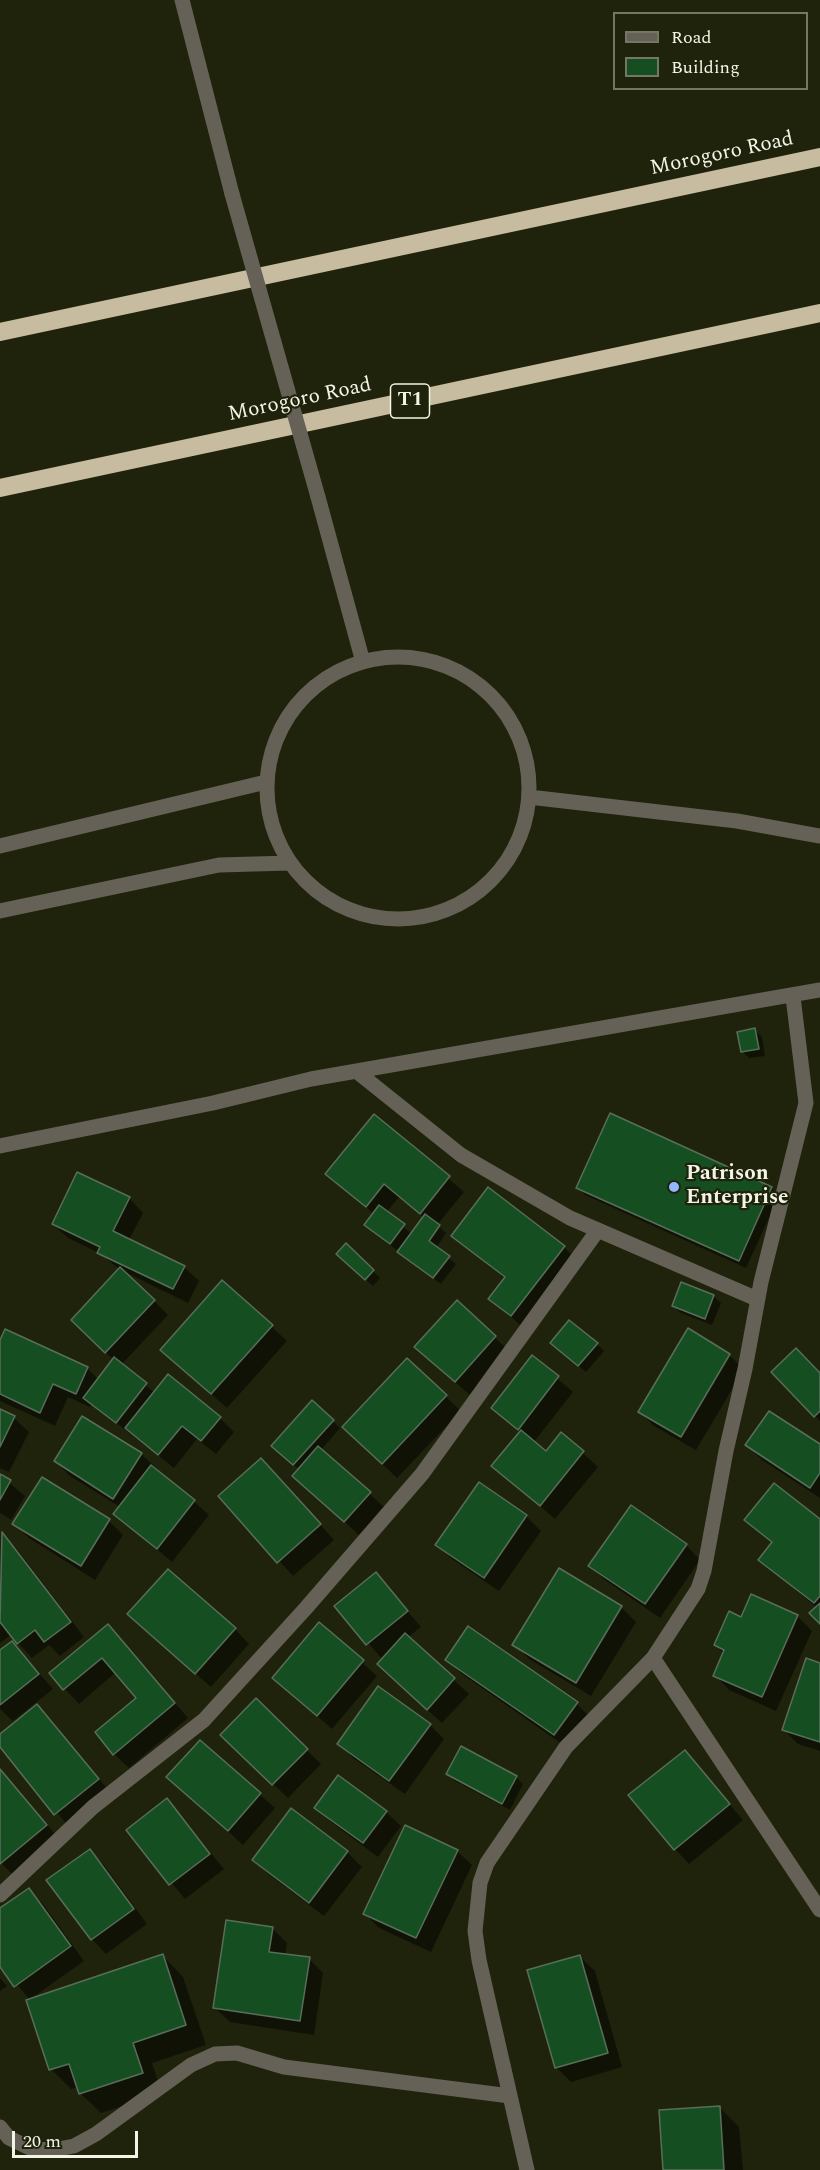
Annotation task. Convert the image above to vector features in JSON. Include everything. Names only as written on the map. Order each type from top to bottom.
[{"type":"highway","name":"Morogoro Road","points":[[0,332],[820,158]]},
{"type":"highway","name":"Morogoro Road","points":[[0,489],[820,313]]},
{"type":"street","points":[[182,0],[232,194],[363,662]]},
{"type":"street","points":[[394,657],[425,660],[455,670],[481,687],[503,710],[519,736],[528,766],[529,797],[524,826],[512,853],[495,877],[473,896],[447,910],[418,917],[389,919],[360,914],[333,903],[309,885],[290,863],[276,837],[266,782],[270,755],[279,729],[295,706],[314,687],[337,671],[363,662],[394,657]]},
{"type":"street","points":[[0,846],[266,782]]},
{"type":"street","points":[[529,797],[737,821],[820,836]]},
{"type":"street","points":[[0,911],[219,865],[290,863]]},
{"type":"street","points":[[0,1146],[356,1071],[793,997],[820,990]]},
{"type":"street","points":[[527,2170],[479,1960],[475,1931],[480,1883],[487,1863],[566,1747],[653,1658],[686,1610],[704,1571],[726,1450],[746,1369],[757,1299],[806,1103],[793,997]]},
{"type":"street","points":[[356,1071],[461,1155],[570,1218],[757,1299]]},
{"type":"street","points":[[0,1895],[93,1807],[204,1720],[306,1608],[422,1474],[598,1230]]},
{"type":"street","points":[[653,1658],[820,1910]]},
{"type":"street","points":[[0,2127],[9,2138],[32,2150],[53,2150],[74,2145],[96,2134],[190,2065],[215,2054],[237,2053],[284,2067],[510,2096]]},
{"type":"building","points":[[755,1028],[759,1049],[741,1052],[737,1032]]},
{"type":"building","name":"Patrison Enterprise","points":[[610,1113],[772,1187],[739,1261],[576,1188]]},
{"type":"building","points":[[374,1114],[450,1176],[420,1214],[384,1184],[366,1207],[325,1174]]},
{"type":"building","points":[[77,1172],[130,1197],[113,1231],[185,1266],[173,1289],[97,1253],[100,1247],[52,1224]]},
{"type":"building","points":[[488,1187],[565,1246],[511,1316],[488,1299],[505,1277],[451,1236]]},
{"type":"building","points":[[379,1205],[405,1224],[390,1244],[364,1225]]},
{"type":"building","points":[[425,1214],[440,1225],[429,1241],[450,1256],[433,1278],[397,1252]]},
{"type":"building","points":[[346,1243],[374,1270],[365,1280],[336,1254]]},
{"type":"building","points":[[120,1267],[155,1300],[105,1353],[71,1320]]},
{"type":"building","points":[[222,1280],[273,1325],[211,1394],[160,1350]]},
{"type":"building","points":[[681,1282],[714,1295],[705,1319],[672,1306]]},
{"type":"building","points":[[457,1300],[496,1336],[455,1382],[414,1347]]},
{"type":"building","points":[[569,1320],[598,1343],[578,1366],[550,1343]]},
{"type":"building","points":[[688,1328],[730,1354],[681,1437],[638,1412]]},
{"type":"building","points":[[5,1329],[88,1367],[76,1394],[53,1384],[40,1413],[0,1394],[0,1340]]},
{"type":"building","points":[[796,1348],[820,1373],[820,1411],[814,1417],[771,1372]]},
{"type":"building","points":[[532,1355],[559,1376],[518,1430],[491,1408]]},
{"type":"building","points":[[114,1357],[147,1383],[116,1423],[83,1398]]},
{"type":"building","points":[[407,1358],[447,1395],[382,1464],[342,1427]]},
{"type":"building","points":[[168,1374],[221,1417],[201,1441],[182,1426],[158,1455],[125,1428]]},
{"type":"building","points":[[312,1400],[334,1420],[293,1465],[271,1446]]},
{"type":"building","points":[[0,1409],[15,1416],[0,1447]]},
{"type":"building","points":[[769,1411],[820,1444],[820,1473],[810,1488],[745,1445]]},
{"type":"building","points":[[82,1416],[142,1453],[113,1499],[54,1461]]},
{"type":"building","points":[[521,1430],[546,1451],[561,1432],[584,1451],[540,1506],[491,1466]]},
{"type":"building","points":[[318,1446],[371,1492],[344,1522],[292,1476]]},
{"type":"building","points":[[261,1458],[321,1524],[277,1563],[218,1496]]},
{"type":"building","points":[[151,1465],[195,1500],[157,1549],[113,1514]]},
{"type":"building","points":[[0,1474],[11,1480],[0,1500]]},
{"type":"building","points":[[42,1477],[110,1519],[81,1566],[12,1524]]},
{"type":"building","points":[[479,1482],[527,1515],[484,1578],[435,1545]]},
{"type":"building","points":[[774,1483],[820,1519],[820,1596],[814,1603],[758,1560],[772,1542],[744,1520]]},
{"type":"building","points":[[631,1505],[687,1544],[645,1604],[588,1566]]},
{"type":"building","points":[[2,1532],[71,1622],[44,1642],[35,1630],[17,1644],[0,1622]]},
{"type":"building","points":[[559,1568],[622,1606],[576,1683],[512,1645]]},
{"type":"building","points":[[168,1569],[236,1628],[195,1674],[127,1614]]},
{"type":"building","points":[[376,1572],[408,1611],[366,1645],[334,1606]]},
{"type":"building","points":[[751,1594],[798,1615],[762,1697],[713,1676],[724,1650],[714,1645],[729,1611],[741,1617]]},
{"type":"building","points":[[820,1603],[820,1624],[809,1613]]},
{"type":"building","points":[[319,1622],[364,1660],[317,1716],[272,1678]]},
{"type":"building","points":[[108,1624],[175,1703],[113,1755],[95,1732],[136,1698],[102,1658],[63,1690],[49,1673]]},
{"type":"building","points":[[468,1626],[578,1702],[554,1735],[445,1660]]},
{"type":"building","points":[[405,1633],[455,1678],[427,1710],[377,1664]]},
{"type":"building","points":[[12,1641],[39,1674],[0,1705],[0,1650]]},
{"type":"building","points":[[806,1658],[820,1663],[820,1742],[782,1730]]},
{"type":"building","points":[[378,1686],[431,1724],[389,1781],[337,1744]]},
{"type":"building","points":[[256,1698],[308,1749],[272,1785],[220,1735]]},
{"type":"building","points":[[37,1704],[99,1779],[54,1815],[0,1747],[0,1734]]},
{"type":"building","points":[[200,1740],[261,1793],[228,1831],[166,1777]]},
{"type":"building","points":[[461,1746],[517,1776],[502,1804],[446,1774]]},
{"type":"building","points":[[685,1750],[730,1804],[674,1850],[628,1795]]},
{"type":"building","points":[[0,1769],[47,1825],[0,1864]]},
{"type":"building","points":[[338,1775],[387,1811],[363,1843],[314,1808]]},
{"type":"building","points":[[167,1798],[210,1854],[169,1885],[126,1830]]},
{"type":"building","points":[[291,1808],[348,1851],[309,1903],[252,1860]]},
{"type":"building","points":[[405,1825],[458,1850],[416,1938],[363,1914]]},
{"type":"building","points":[[90,1849],[134,1909],[91,1940],[46,1880]]},
{"type":"building","points":[[29,1888],[71,1946],[14,1987],[0,1967],[0,1908]]},
{"type":"building","points":[[226,1920],[273,1927],[269,1952],[310,1957],[300,2021],[213,2008]]},
{"type":"building","points":[[163,1954],[186,2025],[133,2043],[143,2073],[79,2094],[69,2064],[49,2070],[26,2000]]},
{"type":"building","points":[[580,1955],[608,2053],[555,2068],[527,1970]]},
{"type":"building","points":[[720,2106],[724,2170],[663,2170],[659,2110]]},
{"type":"place","name":"Patrison Enterprise","points":[[674,1187]]}]
